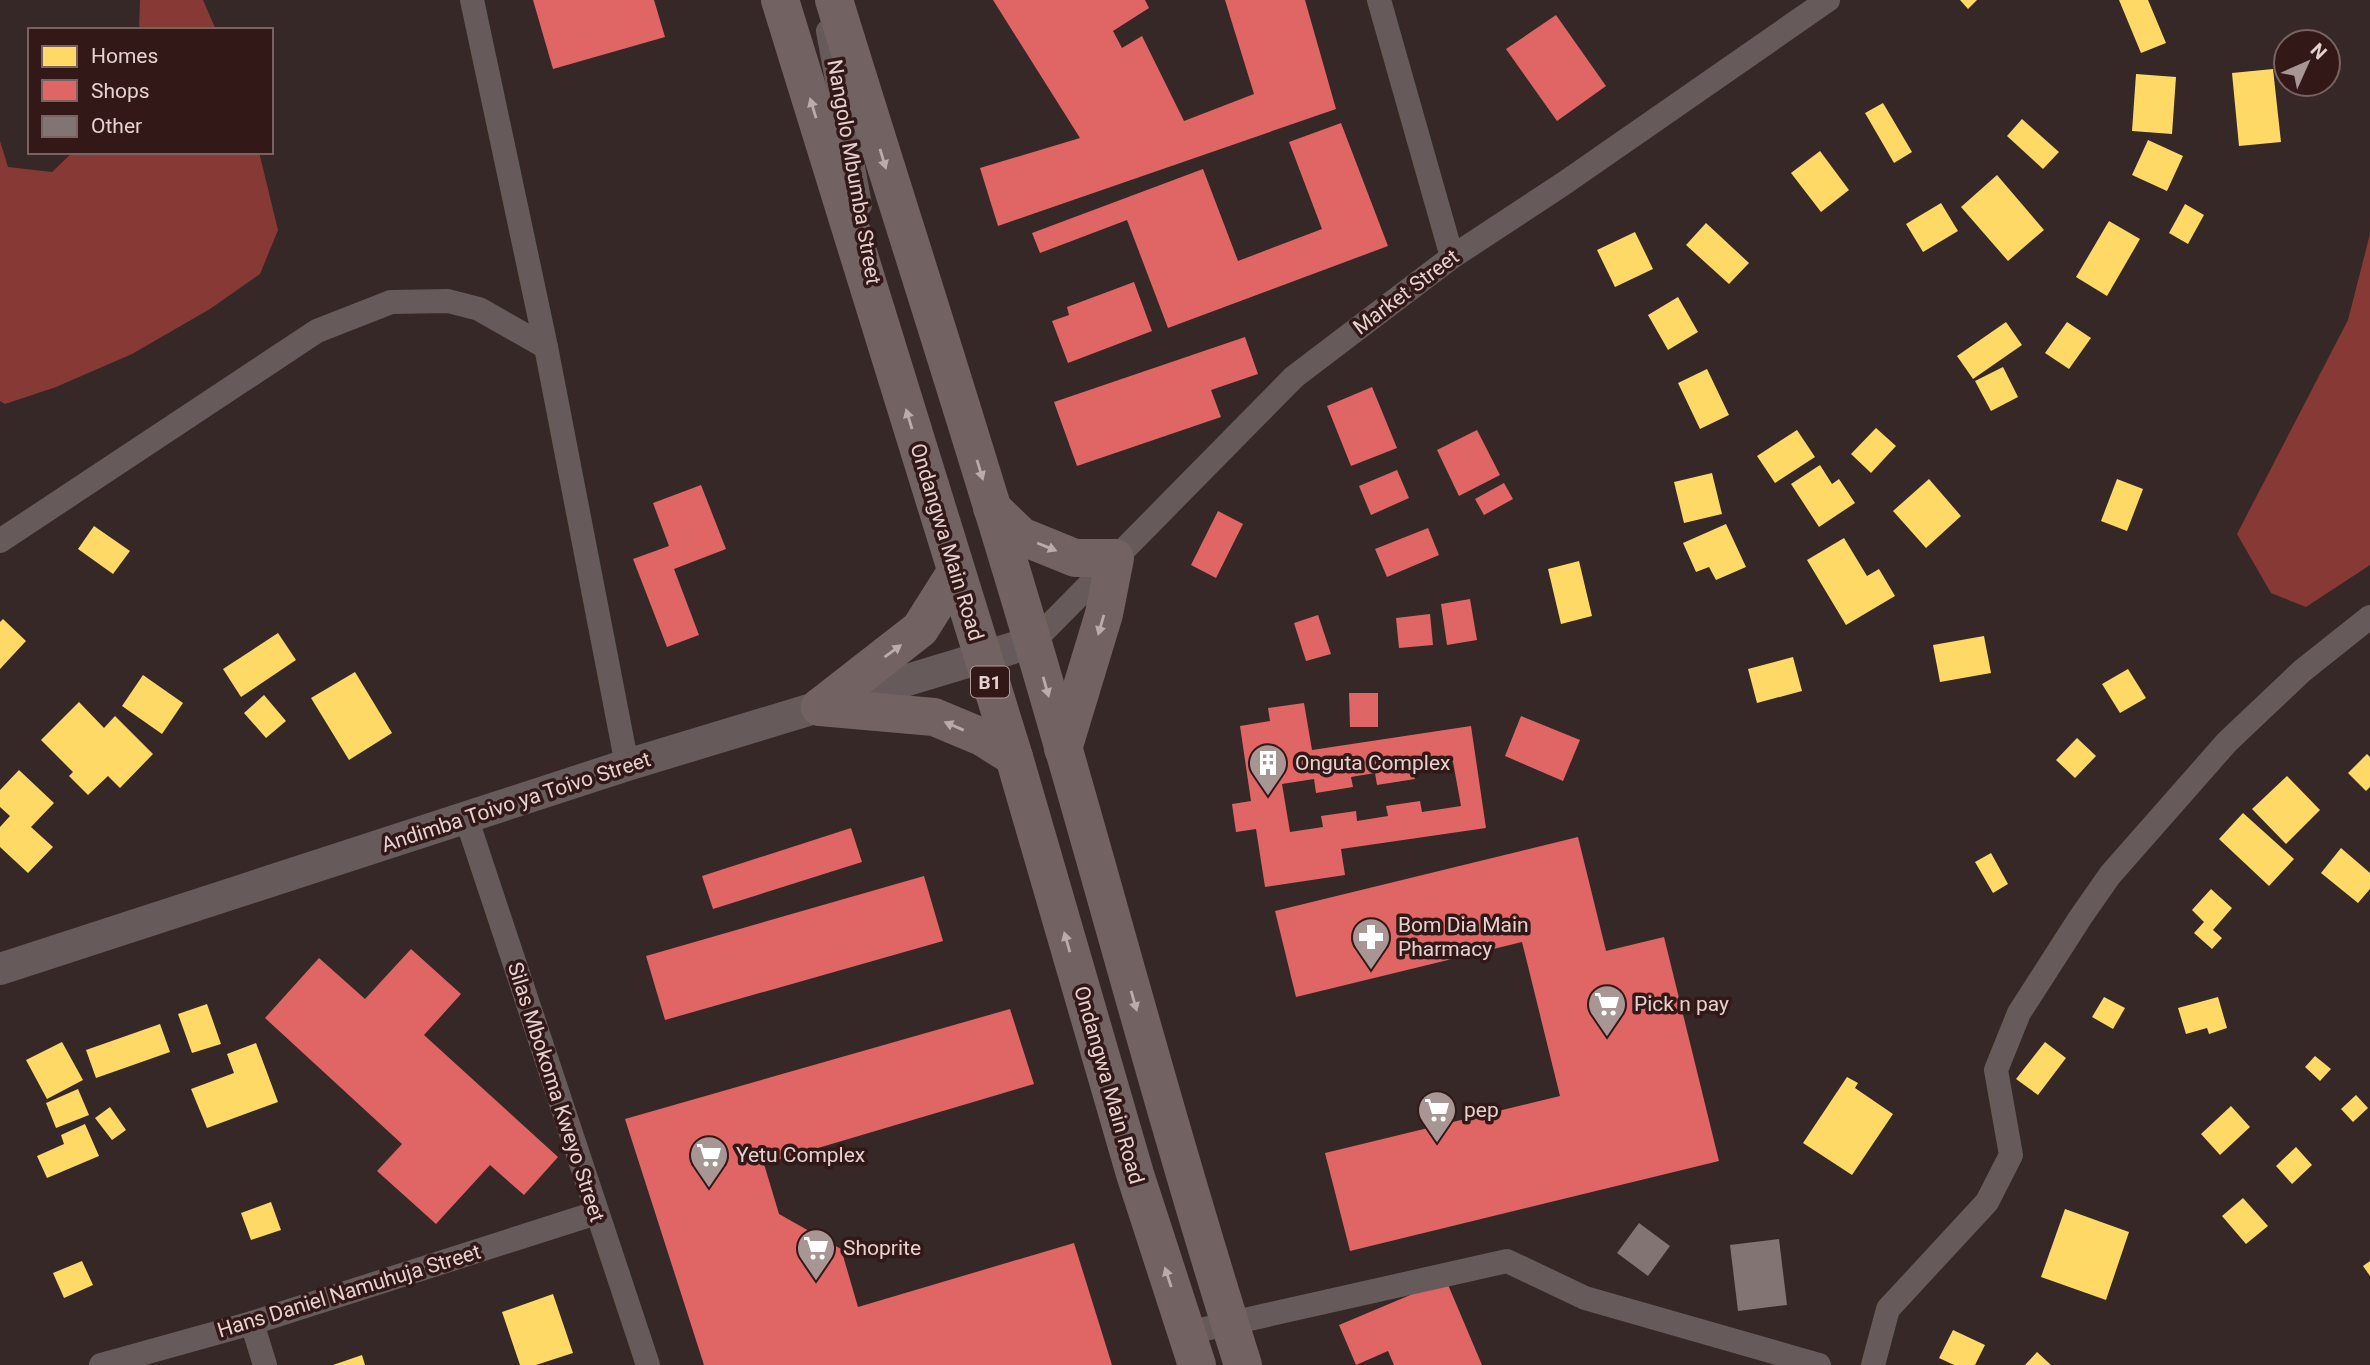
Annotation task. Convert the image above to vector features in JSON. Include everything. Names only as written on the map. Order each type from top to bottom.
[{"type":"main road","name":"Ondangwa Main Road","points":[[780,0],[1014,757],[1135,1174],[1192,1349]]},
{"type":"main road","name":"B1","points":[[834,0],[1033,642],[1157,1072],[1178,1159],[1243,1365]]},
{"type":"main road","points":[[992,508],[1021,537],[1075,558],[1115,558],[1104,614],[1063,749]]},
{"type":"main road","points":[[820,707],[920,629],[956,572]]},
{"type":"main road","points":[[820,707],[934,718],[982,737],[1014,757]]},
{"type":"street","points":[[472,0],[546,347],[627,765]]},
{"type":"street","name":"Nangolo Mbumba Street","points":[[822,0],[885,344]]},
{"type":"street","points":[[1379,0],[1452,257]]},
{"type":"street","name":"Market Street","points":[[1033,642],[1294,377],[1452,257],[1563,184],[1828,0]]},
{"type":"street","points":[[0,541],[317,331],[391,302],[448,301],[479,309],[546,347]]},
{"type":"street","points":[[1873,1365],[1888,1309],[1987,1202],[1999,1181],[2011,1154],[1996,1070],[2019,1013],[2080,918],[2110,876],[2227,742],[2302,671],[2370,617]]},
{"type":"street","name":"Andimba Toivo ya Toivo Street","points":[[0,969],[627,765],[1033,642]]},
{"type":"street","name":"Silas Mbokoma Kweyo Street","points":[[466,817],[648,1365]]},
{"type":"street","name":"Hans Daniel Namuhuja Street","points":[[101,1365],[252,1324],[596,1213]]},
{"type":"street","points":[[1192,1349],[1230,1324],[1507,1261],[1585,1298],[1819,1365]]},
{"type":"street","points":[[252,1324],[265,1365]]},
{"type":"shaded area","points":[[140,0],[203,0],[215,28],[139,28]]},
{"type":"shaded area","points":[[0,141],[8,167],[52,172],[71,154],[259,154],[278,230],[260,274],[210,309],[132,354],[56,387],[5,404],[0,401]]},
{"type":"shaded area","points":[[2370,234],[2370,565],[2306,607],[2271,593],[2237,534],[2348,320]]},
{"type":"building: Homes","points":[[1960,0],[1977,0],[1968,9]]},
{"type":"building: Homes","points":[[2119,0],[2148,0],[2166,43],[2141,53]]},
{"type":"building: Homes","points":[[2272,69],[2272,98],[2276,98],[2281,142],[2239,146],[2232,73]]},
{"type":"building: Homes","points":[[2136,74],[2176,77],[2172,134],[2132,131]]},
{"type":"building: Homes","points":[[1883,103],[1912,152],[1894,163],[1865,113]]},
{"type":"building: Homes","points":[[2022,119],[2059,152],[2043,169],[2007,136]]},
{"type":"building: Homes","points":[[2148,140],[2183,156],[2167,191],[2132,175]]},
{"type":"building: Homes","points":[[1820,151],[1849,190],[1821,212],[1791,173]]},
{"type":"building: Homes","points":[[1997,175],[2044,230],[2008,261],[1961,207]]},
{"type":"building: Homes","points":[[1941,203],[1958,231],[1923,252],[1906,224]]},
{"type":"building: Homes","points":[[2185,204],[2204,215],[2188,244],[2169,233]]},
{"type":"building: Homes","points":[[2109,221],[2140,239],[2107,296],[2076,277]]},
{"type":"building: Homes","points":[[1706,223],[1749,263],[1729,284],[1686,245]]},
{"type":"building: Homes","points":[[1635,232],[1653,269],[1615,287],[1597,250]]},
{"type":"building: Homes","points":[[1678,297],[1698,332],[1668,350],[1648,315]]},
{"type":"building: Homes","points":[[2006,322],[2022,345],[1973,379],[1957,356]]},
{"type":"building: Homes","points":[[2067,322],[2091,338],[2069,369],[2045,353]]},
{"type":"building: Homes","points":[[2003,367],[2018,397],[1991,411],[1975,381]]},
{"type":"building: Homes","points":[[1707,369],[1729,415],[1700,429],[1678,383]]},
{"type":"building: Homes","points":[[1876,428],[1896,446],[1871,473],[1851,454]]},
{"type":"building: Homes","points":[[1797,430],[1815,457],[1775,483],[1757,456]]},
{"type":"building: Homes","points":[[1820,465],[1832,484],[1839,479],[1855,503],[1819,527],[1791,484]]},
{"type":"building: Homes","points":[[1712,473],[1722,514],[1684,523],[1674,482]]},
{"type":"building: Homes","points":[[1929,479],[1961,516],[1926,548],[1893,511]]},
{"type":"building: Homes","points":[[2117,479],[2143,489],[2127,531],[2101,521]]},
{"type":"building: Homes","points":[[1726,524],[1746,567],[1716,580],[1709,567],[1696,572],[1683,543]]},
{"type":"building: Homes","points":[[94,526],[130,551],[113,574],[78,549]]},
{"type":"building: Homes","points":[[1844,538],[1867,576],[1879,569],[1895,596],[1846,625],[1807,560]]},
{"type":"building: Homes","points":[[1579,561],[1592,616],[1561,624],[1548,569]]},
{"type":"building: Homes","points":[[3,619],[26,641],[0,669],[0,622]]},
{"type":"building: Homes","points":[[278,633],[296,660],[241,697],[223,669]]},
{"type":"building: Homes","points":[[1984,636],[1991,673],[1940,682],[1933,645]]},
{"type":"building: Homes","points":[[1793,657],[1802,691],[1757,703],[1748,669]]},
{"type":"building: Homes","points":[[2128,669],[2146,698],[2120,713],[2102,684]]},
{"type":"building: Homes","points":[[355,672],[392,733],[349,760],[311,698]]},
{"type":"building: Homes","points":[[143,675],[183,703],[162,734],[122,706]]},
{"type":"building: Homes","points":[[264,695],[286,721],[266,738],[244,713]]},
{"type":"building: Homes","points":[[79,702],[104,728],[115,716],[153,754],[120,788],[108,776],[88,795],[69,776],[73,772],[41,740]]},
{"type":"building: Homes","points":[[2077,738],[2096,756],[2075,778],[2056,760]]},
{"type":"building: Homes","points":[[2367,754],[2370,757],[2370,787],[2366,791],[2348,773]]},
{"type":"building: Homes","points":[[19,770],[54,803],[31,827],[53,847],[28,873],[0,847],[0,827],[10,816],[0,807],[0,790]]},
{"type":"building: Homes","points":[[2287,776],[2320,810],[2286,844],[2252,809]]},
{"type":"building: Homes","points":[[2243,813],[2294,859],[2269,886],[2219,839]]},
{"type":"building: Homes","points":[[2341,848],[2370,873],[2370,889],[2358,903],[2321,873]]},
{"type":"building: Homes","points":[[1991,853],[2008,884],[1993,893],[1975,862]]},
{"type":"building: Homes","points":[[2211,889],[2232,908],[2213,930],[2222,938],[2212,949],[2194,933],[2204,922],[2192,910]]},
{"type":"building: Homes","points":[[2104,997],[2125,1008],[2113,1029],[2092,1017]]},
{"type":"building: Homes","points":[[2218,997],[2227,1028],[2209,1034],[2207,1028],[2186,1034],[2178,1008]]},
{"type":"building: Homes","points":[[207,1004],[221,1044],[192,1053],[178,1014]]},
{"type":"building: Homes","points":[[160,1024],[170,1052],[96,1078],[86,1050]]},
{"type":"building: Homes","points":[[62,1042],[83,1080],[47,1099],[26,1060]]},
{"type":"building: Homes","points":[[2045,1042],[2066,1058],[2038,1095],[2016,1079]]},
{"type":"building: Homes","points":[[256,1043],[278,1102],[207,1128],[191,1089],[234,1073],[227,1054]]},
{"type":"building: Homes","points":[[2315,1056],[2331,1069],[2320,1081],[2305,1067]]},
{"type":"building: Homes","points":[[1847,1077],[1858,1083],[1855,1088],[1893,1114],[1852,1175],[1803,1143]]},
{"type":"building: Homes","points":[[78,1089],[89,1115],[56,1128],[46,1103]]},
{"type":"building: Homes","points":[[2356,1095],[2368,1108],[2353,1122],[2341,1109]]},
{"type":"building: Homes","points":[[2231,1106],[2250,1127],[2220,1155],[2201,1134]]},
{"type":"building: Homes","points":[[110,1107],[126,1130],[112,1140],[95,1118]]},
{"type":"building: Homes","points":[[85,1124],[99,1156],[47,1178],[37,1156],[64,1144],[61,1135]]},
{"type":"building: Homes","points":[[2296,1147],[2312,1165],[2292,1184],[2276,1166]]},
{"type":"building: Homes","points":[[2243,1198],[2268,1226],[2246,1244],[2222,1216]]},
{"type":"building: Homes","points":[[271,1202],[281,1230],[251,1240],[241,1213]]},
{"type":"building: Homes","points":[[2065,1209],[2129,1232],[2106,1300],[2041,1277]]},
{"type":"building: Homes","points":[[82,1261],[93,1285],[64,1298],[53,1273]]},
{"type":"building: Homes","points":[[2370,1261],[2370,1276],[2363,1266]]},
{"type":"building: Homes","points":[[553,1294],[573,1353],[536,1365],[520,1365],[502,1312]]},
{"type":"building: Homes","points":[[1953,1330],[1985,1345],[1975,1365],[1954,1365],[1939,1358]]},
{"type":"building: Homes","points":[[2037,1352],[2051,1365],[2025,1365]]},
{"type":"building: Homes","points":[[362,1355],[365,1365],[333,1365]]},
{"type":"building: Shops","points":[[533,0],[654,0],[665,37],[553,69]]},
{"type":"building: Shops","points":[[993,0],[1145,0],[1149,8],[1113,31],[1122,48],[1142,36],[1184,121],[1254,94],[1225,0],[1305,0],[1336,109],[998,226],[980,168],[1080,138]]},
{"type":"building: Shops","points":[[1556,15],[1606,86],[1557,121],[1506,49]]},
{"type":"building: Shops","points":[[1341,123],[1388,246],[1168,328],[1127,220],[1040,253],[1032,233],[1203,169],[1238,261],[1322,229],[1289,142]]},
{"type":"building: Shops","points":[[1134,282],[1152,331],[1068,363],[1052,321],[1069,315],[1067,307]]},
{"type":"building: Shops","points":[[1245,337],[1258,374],[1211,390],[1221,417],[1077,466],[1054,402]]},
{"type":"building: Shops","points":[[1372,387],[1397,448],[1351,466],[1327,406]]},
{"type":"building: Shops","points":[[1477,430],[1500,475],[1459,496],[1437,450]]},
{"type":"building: Shops","points":[[1397,470],[1409,498],[1371,515],[1359,486]]},
{"type":"building: Shops","points":[[1504,483],[1513,499],[1484,515],[1475,499]]},
{"type":"building: Shops","points":[[701,485],[726,549],[674,569],[699,635],[667,647],[633,559],[669,546],[653,503]]},
{"type":"building: Shops","points":[[1218,511],[1243,524],[1216,578],[1191,565]]},
{"type":"building: Shops","points":[[1428,528],[1439,555],[1387,577],[1375,549]]},
{"type":"building: Shops","points":[[1470,599],[1477,640],[1447,645],[1441,604]]},
{"type":"building: Shops","points":[[1430,614],[1433,645],[1399,648],[1396,618]]},
{"type":"building: Shops","points":[[1318,615],[1331,654],[1306,661],[1294,623]]},
{"type":"building: Shops","points":[[1349,693],[1378,693],[1378,727],[1350,727]]},
{"type":"building: Shops","name":"Onguta Complex","points":[[1304,703],[1312,750],[1471,726],[1486,828],[1341,849],[1345,875],[1265,887],[1256,829],[1236,832],[1232,804],[1251,801],[1240,726],[1270,721],[1268,708]],"holes":[[[1453,762],[1461,806],[1422,812],[1420,801],[1386,806],[1388,816],[1357,821],[1356,811],[1321,816],[1323,827],[1290,832],[1282,784],[1314,779],[1316,793],[1353,787],[1351,777],[1375,773],[1377,785],[1415,779],[1413,768]]]},
{"type":"building: Shops","points":[[1521,716],[1580,740],[1563,781],[1505,756]]},
{"type":"building: Shops","points":[[851,828],[862,862],[713,909],[702,876]]},
{"type":"building: Shops","points":[[1578,837],[1606,951],[1664,937],[1719,1161],[1350,1251],[1325,1153],[1560,1096],[1522,942],[1296,997],[1275,911]]},
{"type":"building: Shops","points":[[924,876],[943,941],[665,1020],[646,956]]},
{"type":"building: Shops","points":[[411,949],[461,994],[424,1035],[558,1157],[524,1195],[490,1165],[436,1224],[377,1171],[402,1144],[265,1018],[319,958],[365,999]]},
{"type":"building: Shops","name":"Yetu Complex","points":[[1010,1009],[1034,1084],[764,1164],[779,1214],[841,1249],[858,1307],[1074,1243],[1112,1365],[704,1365],[625,1119]]},
{"type":"building: Shops","points":[[1446,1280],[1482,1365],[1394,1365],[1388,1351],[1356,1365],[1339,1325]]},
{"type":"building: Other","points":[[1639,1223],[1670,1246],[1648,1276],[1617,1253]]},
{"type":"building: Other","points":[[1779,1239],[1787,1305],[1738,1311],[1730,1245]]},
{"type":"place","name":"Onguta Complex","points":[[1268,797]]},
{"type":"place","name":"Bom Dia Main Pharmacy","points":[[1371,971]]},
{"type":"place","name":"Pick n pay","points":[[1607,1038]]},
{"type":"place","name":"pep","points":[[1437,1144]]},
{"type":"place","name":"Yetu Complex","points":[[709,1189]]},
{"type":"place","name":"Shoprite","points":[[816,1282]]}]
